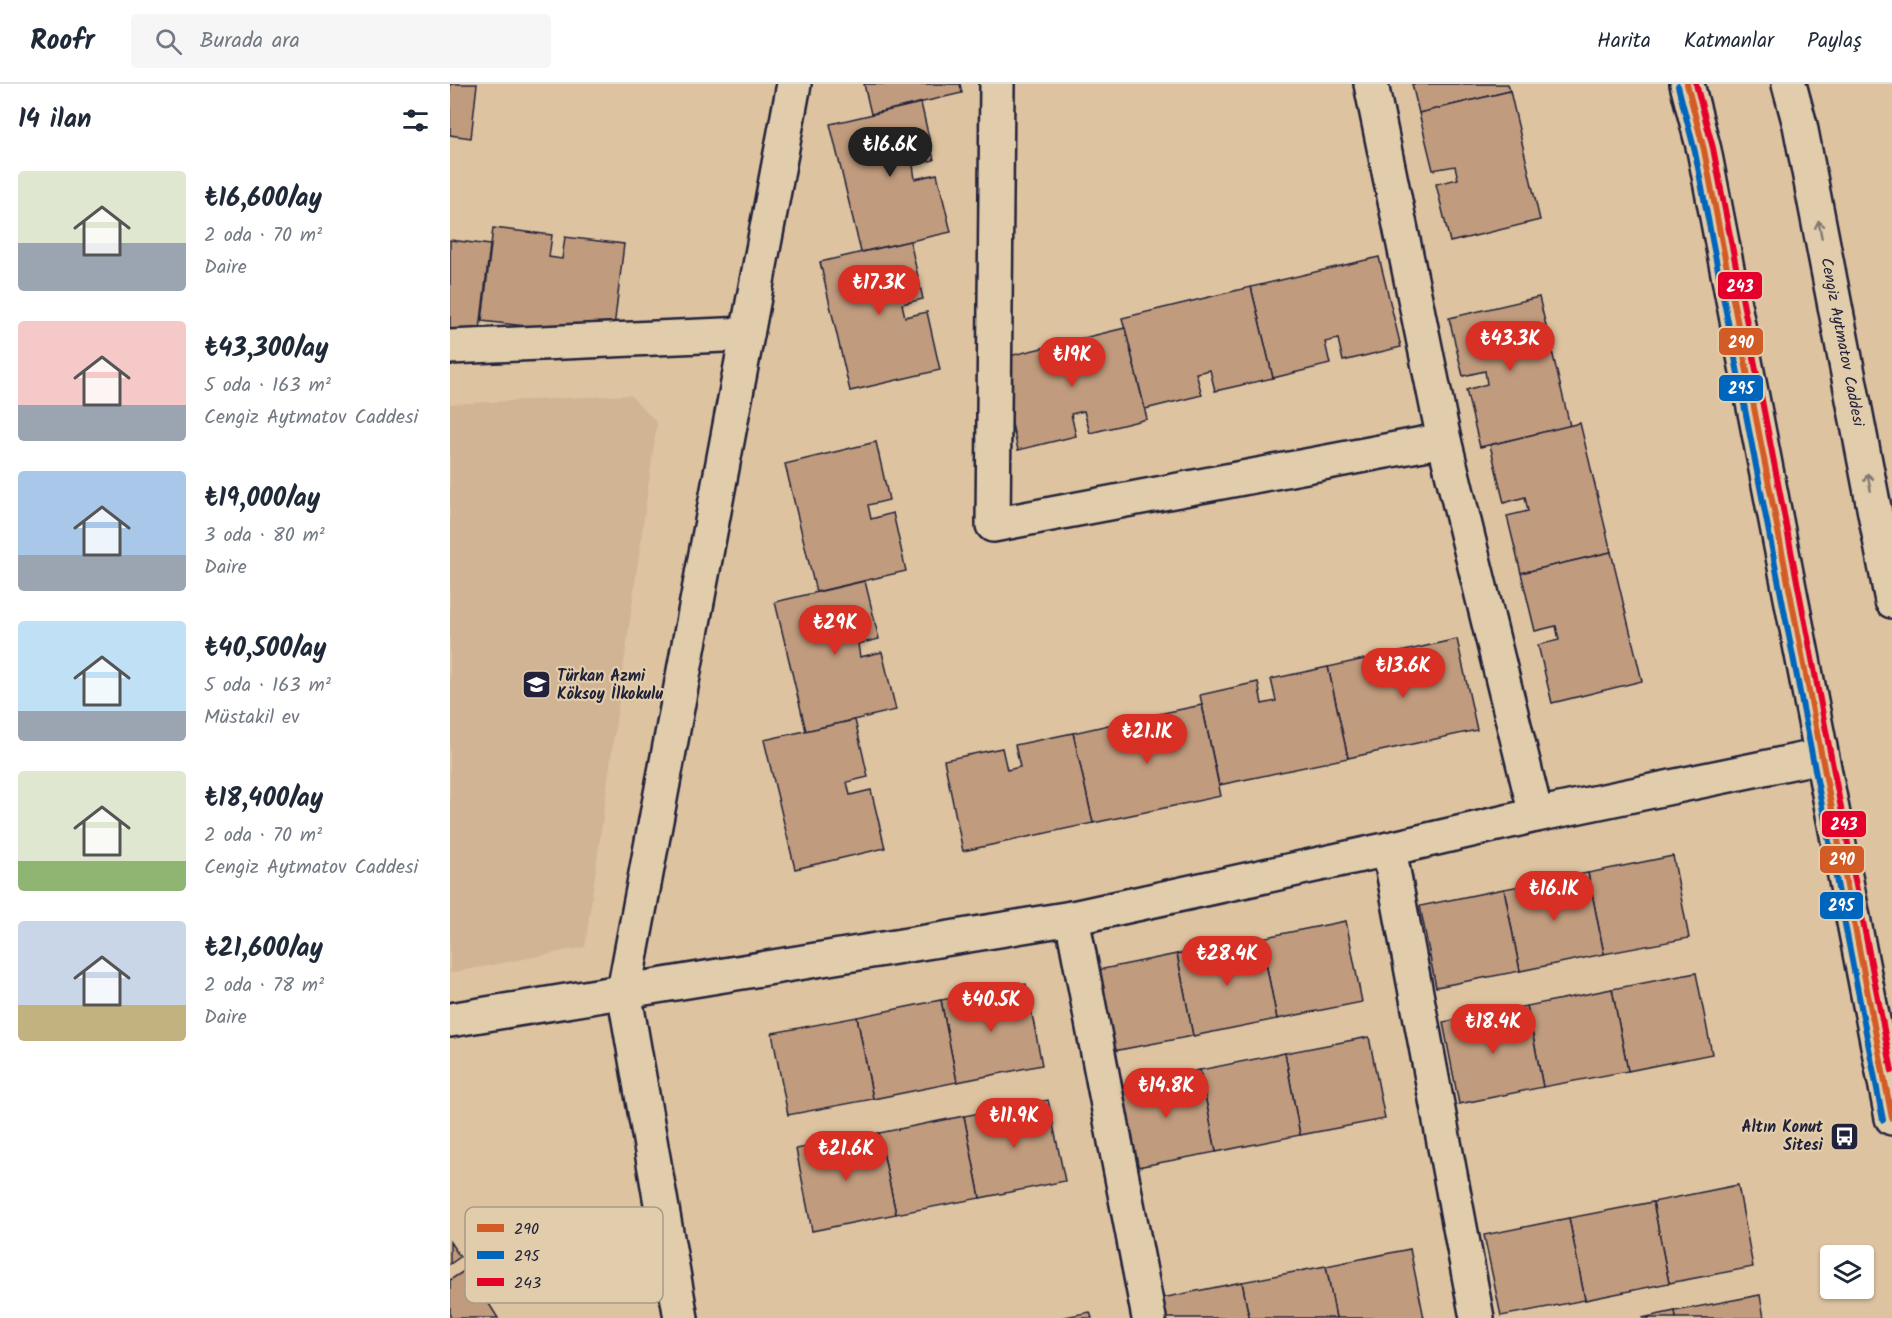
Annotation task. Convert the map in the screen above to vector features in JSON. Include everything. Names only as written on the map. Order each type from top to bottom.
[{"type":"street","points":[[662,1207],[624,991],[794,84]]},
{"type":"street","points":[[997,84],[993,525],[1444,440]]},
{"type":"street","points":[[1371,84],[1444,440],[1536,815]]},
{"type":"street","points":[[1687,84],[1704,150],[1892,1118]]},
{"type":"street","name":"Cengiz Aytmatov Caddesi","points":[[1789,84],[1800,125],[1892,601]]},
{"type":"street","points":[[450,347],[747,334]]},
{"type":"street","points":[[450,1020],[1072,918],[1536,815],[1821,756]]},
{"type":"street","points":[[1389,849],[1477,1318]]},
{"type":"street","points":[[1072,918],[1149,1318]]},
{"type":"street","points":[[663,1215],[681,1318]]},
{"type":"shaded area","name":"Türkan Azmi Köksoy İlkokulu","points":[[630,395],[657,423],[585,947],[450,973],[450,404]]},
{"type":"building","points":[[450,84],[477,84],[471,138],[450,135]]},
{"type":"building","points":[[864,84],[960,84],[962,93],[871,114]]},
{"type":"building","points":[[1412,84],[1508,84],[1510,91],[1419,113]]},
{"type":"building","points":[[1510,91],[1540,220],[1450,242],[1436,184],[1458,179],[1455,166],[1433,170],[1419,113]]},
{"type":"building","points":[[921,103],[934,160],[913,165],[915,179],[937,174],[951,232],[861,252],[830,124]]},
{"type":"building","points":[[493,228],[552,235],[549,257],[562,259],[565,237],[624,244],[613,336],[482,321]]},
{"type":"building","points":[[450,240],[490,245],[479,338],[450,334]]},
{"type":"building","points":[[910,241],[923,299],[902,304],[905,317],[927,312],[940,370],[850,391],[820,262]]},
{"type":"building","points":[[1379,257],[1401,347],[1343,361],[1338,339],[1325,342],[1330,364],[1273,378],[1251,287]]},
{"type":"building","points":[[1251,287],[1273,378],[1215,391],[1210,370],[1196,373],[1202,395],[1145,409],[1122,318]]},
{"type":"building","points":[[1539,297],[1570,426],[1480,447],[1466,390],[1487,384],[1485,371],[1463,376],[1449,318]]},
{"type":"building","points":[[1125,328],[1147,419],[1090,433],[1084,411],[1071,414],[1076,436],[1018,450],[997,359]]},
{"type":"building","points":[[1580,423],[1611,552],[1521,573],[1507,516],[1528,511],[1525,497],[1504,503],[1490,445]]},
{"type":"building","points":[[876,442],[889,500],[868,505],[871,519],[893,513],[906,571],[816,592],[785,464]]},
{"type":"building","points":[[1611,552],[1642,681],[1552,703],[1538,645],[1559,640],[1556,626],[1535,631],[1521,573]]},
{"type":"building","points":[[865,581],[879,639],[858,644],[860,657],[882,652],[896,710],[806,731],[775,602]]},
{"type":"building","points":[[1457,639],[1477,730],[1348,758],[1328,667],[1387,654],[1391,676],[1405,673],[1400,652]]},
{"type":"building","points":[[1328,667],[1348,758],[1219,785],[1200,695],[1258,682],[1262,704],[1276,701],[1271,679]]},
{"type":"building","points":[[1202,705],[1221,796],[1093,823],[1073,733],[1131,720],[1136,742],[1149,739],[1144,717]]},
{"type":"building","points":[[855,720],[868,777],[847,782],[850,795],[871,790],[885,848],[795,869],[764,740]]},
{"type":"building","points":[[1073,733],[1093,823],[963,851],[944,760],[1002,748],[1007,770],[1020,767],[1015,745]]},
{"type":"building","points":[[1673,856],[1689,938],[1604,954],[1588,873]]},
{"type":"building","points":[[1588,873],[1604,954],[1520,971],[1504,889]]},
{"type":"building","points":[[1504,889],[1520,971],[1436,987],[1420,906]]},
{"type":"building","points":[[1346,921],[1362,1002],[1277,1019],[1261,938]]},
{"type":"building","points":[[1261,938],[1277,1019],[1193,1036],[1177,954]]},
{"type":"building","points":[[1177,954],[1193,1036],[1108,1052],[1093,971]]},
{"type":"building","points":[[1696,973],[1712,1054],[1628,1071],[1612,989]]},
{"type":"building","points":[[1026,984],[1042,1065],[957,1082],[941,1000]]},
{"type":"building","points":[[1612,989],[1628,1071],[1543,1087],[1527,1006]]},
{"type":"building","points":[[941,1000],[957,1082],[873,1099],[857,1017]]},
{"type":"building","points":[[1527,1006],[1543,1087],[1459,1104],[1443,1022]]},
{"type":"building","points":[[857,1017],[873,1099],[788,1115],[772,1033]]},
{"type":"building","points":[[1369,1037],[1385,1119],[1300,1135],[1285,1053]]},
{"type":"building","points":[[1285,1053],[1300,1135],[1216,1152],[1200,1070]]},
{"type":"building","points":[[1200,1070],[1216,1152],[1132,1168],[1116,1087]]},
{"type":"building","points":[[1048,1100],[1065,1181],[980,1198],[964,1116]]},
{"type":"building","points":[[964,1116],[980,1198],[896,1214],[879,1133]]},
{"type":"building","points":[[879,1133],[896,1214],[812,1231],[796,1149]]},
{"type":"building","points":[[1738,1185],[1753,1267],[1669,1283],[1653,1202]]},
{"type":"building","points":[[1653,1202],[1669,1283],[1585,1300],[1569,1218]]},
{"type":"building","points":[[1569,1218],[1585,1300],[1501,1316],[1484,1235]]},
{"type":"building","points":[[450,1242],[460,1257],[450,1264]]},
{"type":"building","points":[[1410,1249],[1424,1318],[1336,1318],[1326,1266]]},
{"type":"building","points":[[1326,1266],[1336,1318],[1249,1318],[1242,1282]]},
{"type":"building","points":[[465,1270],[465,1303],[489,1303],[498,1318],[450,1318],[450,1280]]},
{"type":"building","points":[[1242,1282],[1249,1318],[1161,1318],[1157,1299]]},
{"type":"building","points":[[1760,1295],[1764,1318],[1676,1318],[1675,1311]]},
{"type":"building","points":[[1675,1311],[1676,1318],[1642,1318]]},
{"type":"building","points":[[1090,1312],[1092,1318],[1060,1318]]},
{"type":"transit line","name":"290","points":[[1687,84],[1704,150],[1892,1118]]},
{"type":"transit line","name":"243","points":[[1696,84],[1713,148],[1892,1071]]},
{"type":"transit line","name":"295","points":[[1678,86],[1695,152],[1883,1120]]},
{"type":"place","name":"Türkan Azmi Köksoy İlkokulu","points":[[536,685]]},
{"type":"place","name":"Altın Konut Sitesi","points":[[1844,1136]]}]
